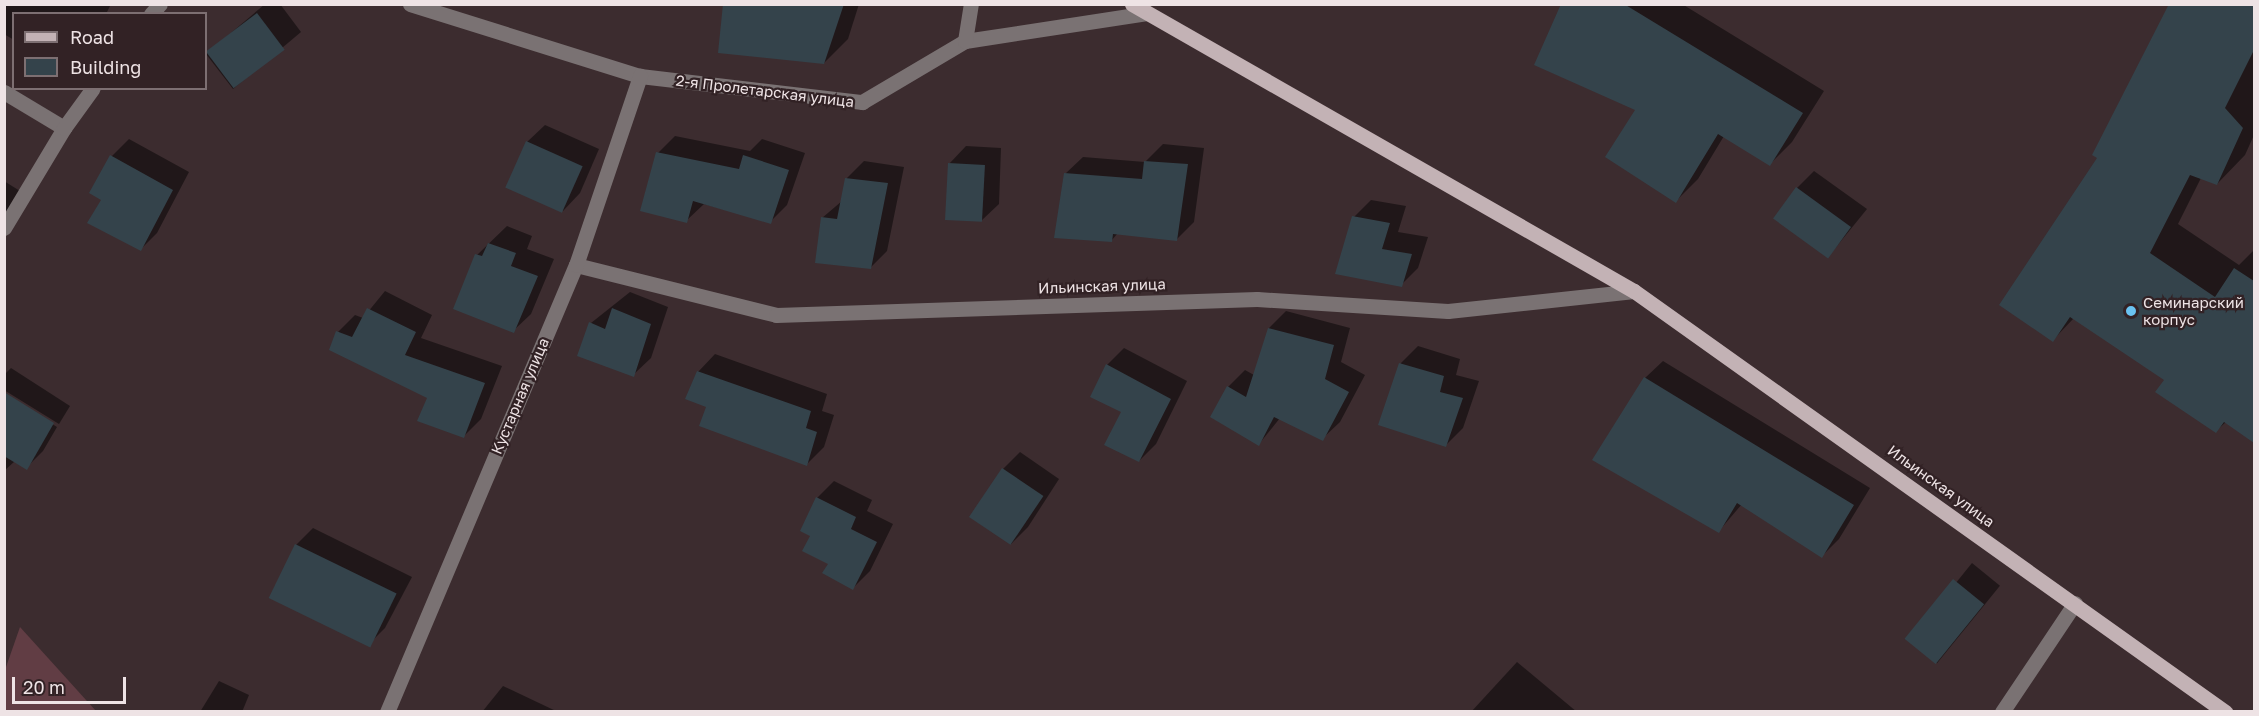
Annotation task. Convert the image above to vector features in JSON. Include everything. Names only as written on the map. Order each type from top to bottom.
[{"type":"main road","name":"Ильинская улица","points":[[1132,4],[1634,291],[2225,711]]},
{"type":"street","name":"2-я Пролетарская улица","points":[[410,4],[640,76],[862,102],[965,41],[1147,13]]},
{"type":"street","points":[[965,41],[971,4]]},
{"type":"street","name":"Кустарная улица","points":[[387,711],[576,265],[640,76]]},
{"type":"street","points":[[4,228],[64,128],[92,90]]},
{"type":"street","points":[[4,92],[64,128]]},
{"type":"street","name":"Ильинская улица","points":[[576,265],[776,315],[1257,299],[1448,312],[1634,291]]},
{"type":"street","points":[[2002,711],[2075,603]]},
{"type":"shaded area","points":[[20,627],[96,711],[5,711],[5,670]]},
{"type":"building","points":[[723,4],[844,4],[824,64],[718,53]]},
{"type":"building","points":[[1561,4],[1624,4],[1803,113],[1770,166],[1718,134],[1676,203],[1605,157],[1635,110],[1534,65]]},
{"type":"building","points":[[2169,4],[2254,4],[2254,50],[2225,108],[2243,128],[2217,185],[2190,175],[2150,253],[2215,297],[2234,268],[2254,281],[2254,443],[2224,422],[2216,433],[2155,392],[2164,380],[2070,317],[2053,342],[1999,305],[2097,158],[2092,155]]},
{"type":"building","points":[[257,13],[285,50],[234,88],[207,53],[207,51]]},
{"type":"building","points":[[526,141],[583,166],[562,213],[505,188]]},
{"type":"building","points":[[656,152],[739,169],[743,155],[789,170],[771,224],[693,201],[687,223],[640,211]]},
{"type":"building","points":[[110,155],[173,190],[141,251],[87,223],[101,200],[89,193]]},
{"type":"building","points":[[1144,161],[1188,164],[1177,241],[1113,234],[1112,242],[1054,238],[1064,173],[1142,179]]},
{"type":"building","points":[[948,163],[985,165],[982,222],[945,220]]},
{"type":"building","points":[[845,178],[888,183],[871,269],[815,263],[821,217],[837,219]]},
{"type":"building","points":[[1796,187],[1851,227],[1828,259],[1773,219]]},
{"type":"building","points":[[1352,216],[1390,223],[1382,249],[1412,254],[1402,287],[1335,274]]},
{"type":"building","points":[[488,243],[516,253],[511,266],[538,276],[514,333],[453,309],[475,254],[482,256]]},
{"type":"building","points":[[367,308],[416,332],[405,355],[485,383],[464,438],[417,421],[427,398],[329,350],[336,331],[352,337]]},
{"type":"building","points":[[612,308],[651,324],[634,377],[577,356],[589,322],[605,329]]},
{"type":"building","points":[[1268,328],[1334,345],[1325,379],[1349,392],[1323,441],[1274,417],[1259,446],[1210,417],[1227,386],[1246,397]]},
{"type":"building","points":[[1399,363],[1444,376],[1440,392],[1463,398],[1446,447],[1378,425]]},
{"type":"building","points":[[1106,364],[1171,399],[1139,462],[1104,445],[1121,412],[1090,397]]},
{"type":"building","points":[[697,371],[811,411],[806,428],[817,432],[807,466],[699,426],[706,407],[685,399]]},
{"type":"building","points":[[1644,377],[1854,505],[1822,558],[1737,503],[1719,533],[1592,460]]},
{"type":"building","points":[[4,392],[54,423],[27,470],[4,456]]},
{"type":"building","points":[[1002,468],[1043,496],[1010,545],[969,517]]},
{"type":"building","points":[[816,497],[856,517],[851,529],[877,542],[853,590],[822,573],[828,564],[802,551],[810,536],[800,531]]},
{"type":"building","points":[[295,544],[397,594],[370,647],[269,598]]},
{"type":"building","points":[[1953,579],[1984,604],[1936,664],[1905,639]]},
{"type":"place","name":"Семинарский корпус","points":[[2131,311]]}]
